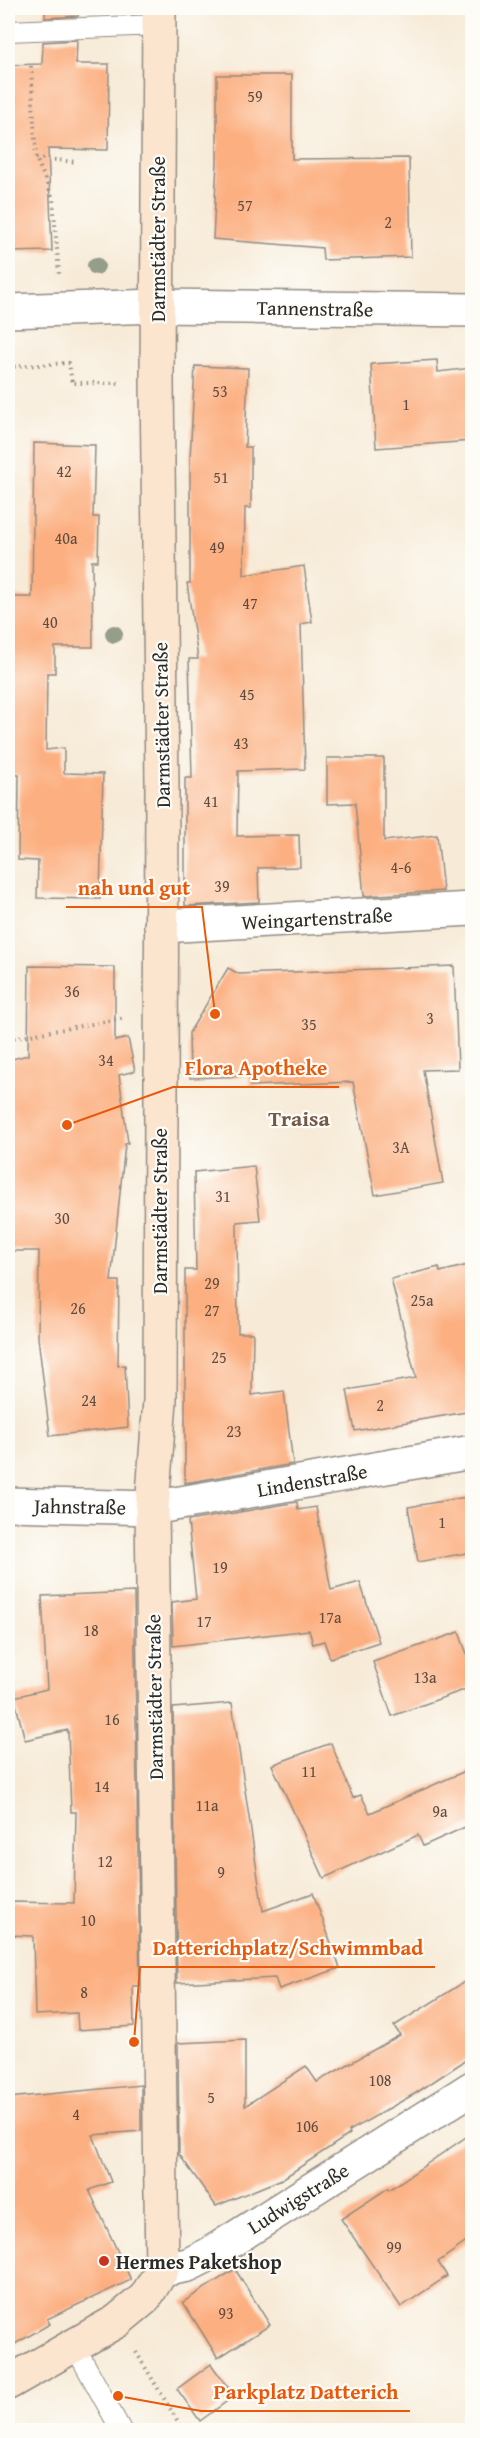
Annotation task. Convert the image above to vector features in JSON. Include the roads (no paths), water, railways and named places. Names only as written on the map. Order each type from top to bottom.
[{"type":"street","name":"Darmstädter Straße","points":[[159,16],[157,383],[161,926],[160,1400],[152,1508],[162,2270]]},
{"type":"street","name":"Tannenstraße","points":[[8,311],[157,306],[472,310]]},
{"type":"street","name":"Weingartenstraße","points":[[161,926],[472,909]]},
{"type":"street","name":"Lindenstraße","points":[[152,1508],[472,1452]]},
{"type":"street","name":"Jahnstraße","points":[[8,1504],[152,1508]]},
{"type":"street","name":"Ludwigstraße","points":[[162,2270],[188,2265],[210,2254],[472,2088]]},
{"type":"street","points":[[8,2383],[117,2321],[145,2298],[162,2270]]},
{"type":"lane","points":[[8,31],[159,16]]},
{"type":"lane","points":[[74,2345],[121,2430]]},
{"type":"place","name":"nah und gut","points":[[215,1014]]},
{"type":"place","name":"Flora Apotheke","points":[[67,1125]]},
{"type":"place","name":"Datterichplatz/Schwimmbad","points":[[134,2042]]},
{"type":"place","name":"Hermes Paketshop","points":[[104,2261]]},
{"type":"place","name":"Parkplatz Datterich","points":[[118,2396]]},
{"type":"district","name":"Traisa","points":[[299,1118]]}]
